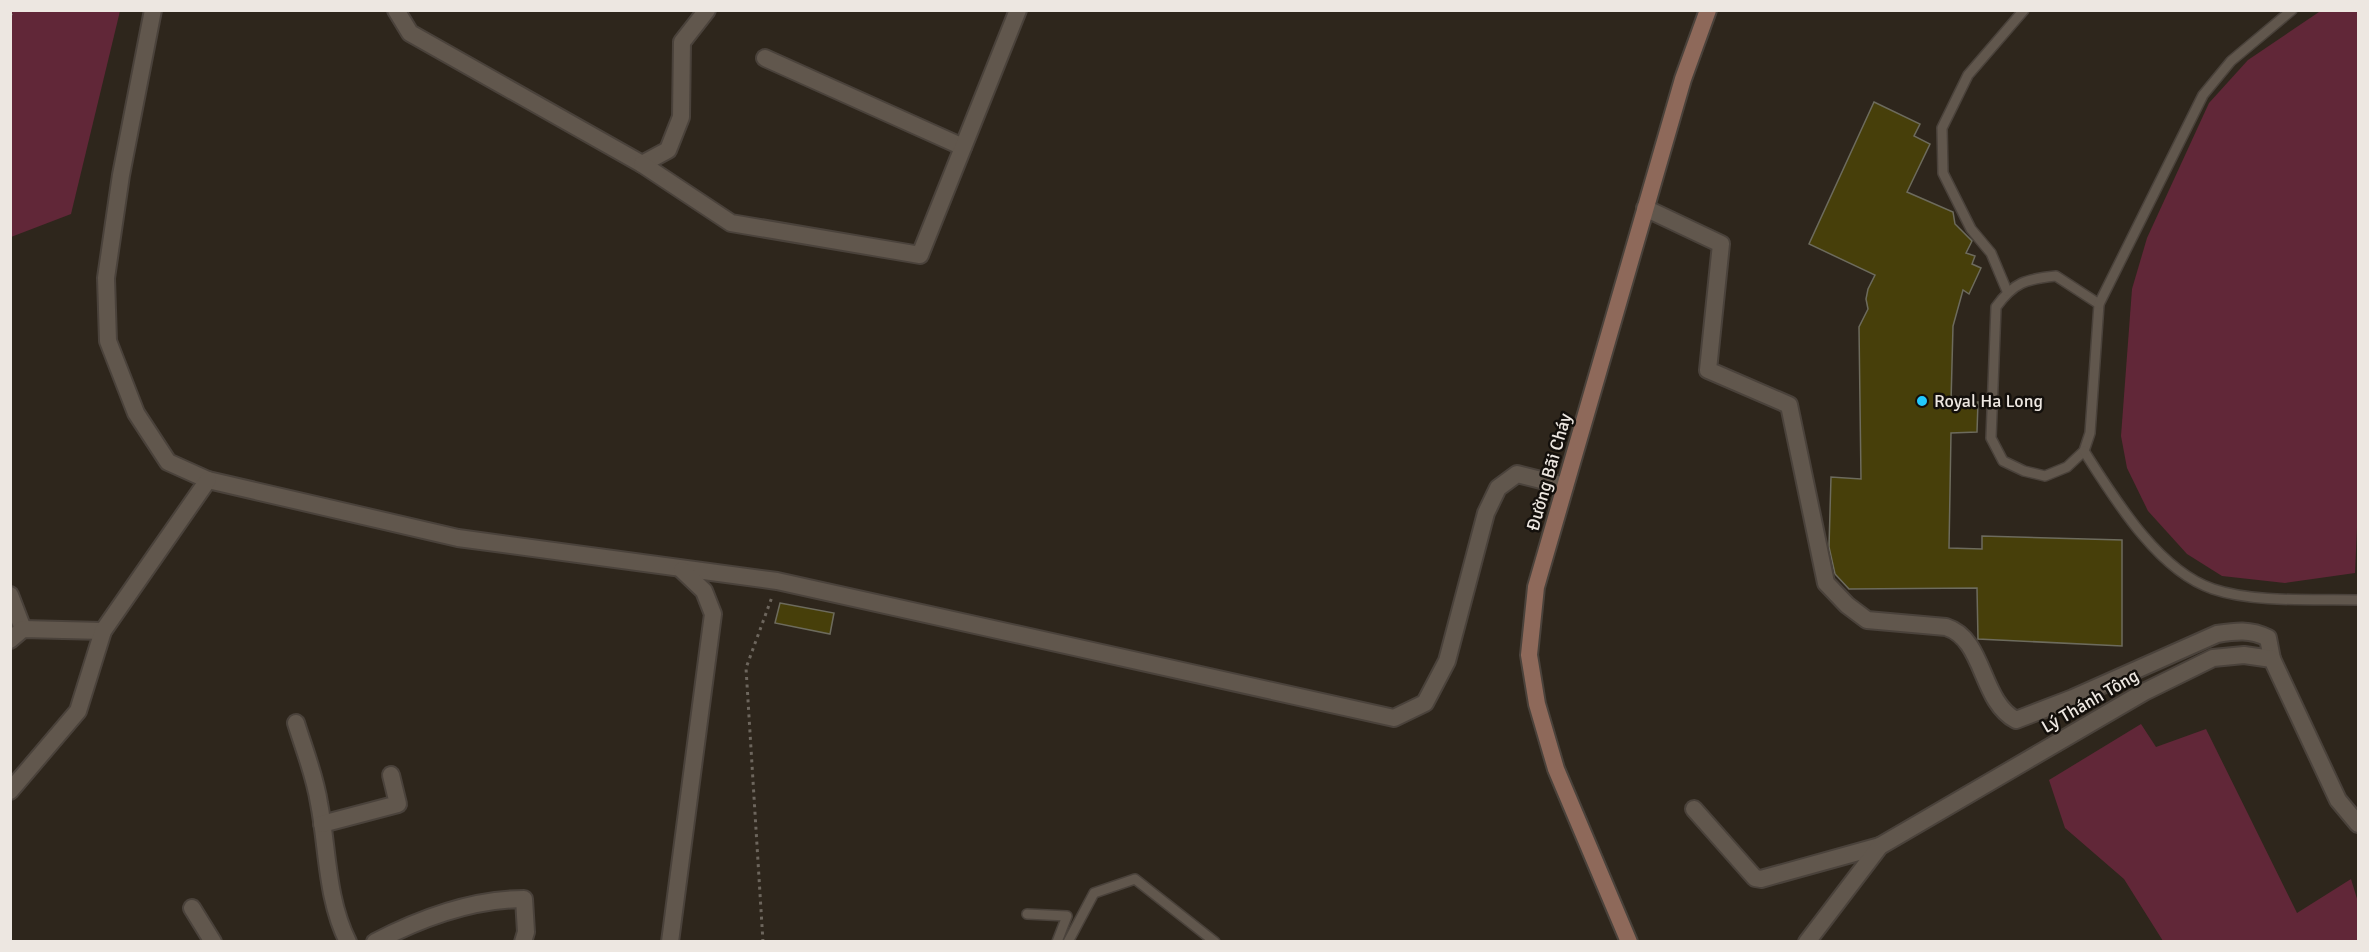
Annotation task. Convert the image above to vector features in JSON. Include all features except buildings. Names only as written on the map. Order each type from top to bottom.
[{"type":"main road","name":"Đường Bãi Cháy","points":[[1629,942],[1556,769],[1537,704],[1528,655],[1536,587],[1683,79],[1708,10]]},
{"type":"street","points":[[153,10],[121,175],[106,278],[108,341],[136,412],[168,462],[208,480],[458,538],[777,581],[1394,718],[1425,703],[1447,661],[1486,513],[1497,488],[1517,474],[1565,486]]},
{"type":"street","points":[[396,10],[410,33],[642,164],[731,223],[920,255],[1017,11]]},
{"type":"street","points":[[642,164],[668,150],[681,117],[682,42],[706,10]]},
{"type":"street","points":[[765,58],[963,147]]},
{"type":"street","points":[[1645,208],[1721,244],[1708,370],[1789,405],[1826,583],[1847,604],[1867,620],[1946,627],[1958,631],[1966,641],[1999,704],[2009,716],[2016,720],[2073,698],[2217,634],[2242,630],[2257,632],[2268,638],[2272,659],[2338,800],[2358,824]]},
{"type":"street","points":[[10,791],[78,711],[103,631],[208,480]]},
{"type":"street","points":[[670,942],[713,614],[704,591],[682,570]]},
{"type":"street","points":[[10,595],[16,635],[103,631]]},
{"type":"street","name":"Lý Thánh Tông","points":[[1807,942],[1880,846],[2144,692],[2213,658],[2244,655],[2272,659]]},
{"type":"street","points":[[296,723],[319,800],[330,885],[338,921],[348,942]]},
{"type":"street","points":[[322,824],[398,804],[391,775]]},
{"type":"street","points":[[1694,808],[1755,878],[1761,879],[1880,846]]},
{"type":"street","points":[[375,942],[445,912],[506,899],[524,899],[526,932],[523,942]]},
{"type":"street","points":[[192,908],[213,942]]},
{"type":"lane","points":[[2007,291],[1991,253],[1971,229],[1943,173],[1942,128],[1968,75],[2024,10]]},
{"type":"lane","points":[[2099,304],[2056,276],[2027,279],[2007,291],[1996,307],[1991,438],[2003,461],[2024,471],[2044,476],[2067,467],[2084,451],[2090,433],[2099,304],[2203,95],[2231,61],[2292,10]]},
{"type":"lane","points":[[2084,451],[2119,507],[2178,573],[2212,589],[2245,597],[2358,600]]},
{"type":"lane","points":[[1068,942],[1094,893],[1135,879],[1215,942]]},
{"type":"lane","points":[[1027,914],[1067,916],[1085,910]]},
{"type":"lane","points":[[1057,942],[1067,916]]},
{"type":"path","points":[[10,16],[14,10]]},
{"type":"path","points":[[763,942],[746,668],[777,581]]},
{"type":"shaded area","points":[[11,10],[120,11],[71,214],[11,237]]},
{"type":"shaded area","points":[[2322,10],[2358,11],[2358,506],[2355,573],[2285,583],[2222,576],[2187,554],[2148,511],[2127,468],[2121,436],[2132,289],[2147,238],[2209,103],[2248,60]]},
{"type":"shaded area","points":[[2141,724],[2156,747],[2206,729],[2297,913],[2351,879],[2358,902],[2358,941],[2163,941],[2124,879],[2065,828],[2049,780]]},
{"type":"place","name":"Royal Ha Long","points":[[1922,401]]}]
